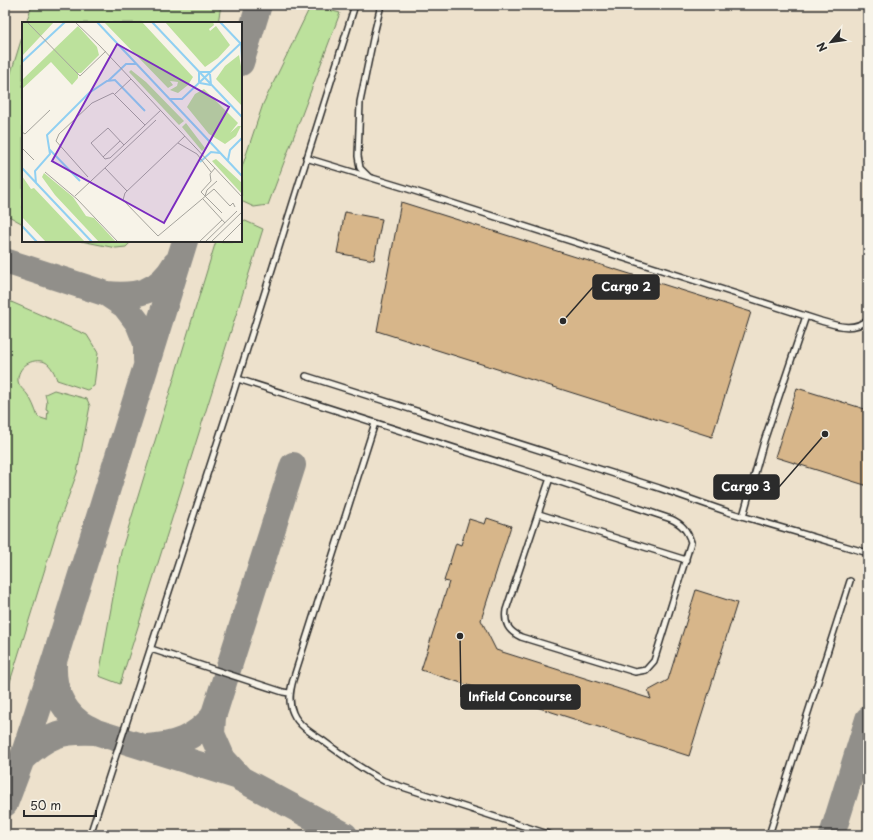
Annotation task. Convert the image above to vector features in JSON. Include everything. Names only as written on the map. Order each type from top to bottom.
[{"type":"lane","points":[[90,835],[238,379],[355,5]]},
{"type":"lane","points":[[369,178],[360,168],[358,156],[360,102],[381,5]]},
{"type":"lane","points":[[306,158],[405,188],[806,316],[847,327],[858,326],[868,319]]},
{"type":"lane","points":[[743,516],[764,441],[806,316]]},
{"type":"lane","points":[[306,376],[743,516],[868,554]]},
{"type":"lane","points":[[238,379],[550,478],[678,522],[688,534],[691,542],[654,661],[646,670],[635,672],[520,637],[509,630],[506,623],[506,610],[550,478]]},
{"type":"lane","points":[[375,423],[290,693],[292,709],[298,721],[345,758],[367,772],[390,783],[551,835]]},
{"type":"lane","points":[[538,514],[686,560]]},
{"type":"lane","points":[[769,835],[850,581]]},
{"type":"lane","points":[[151,649],[290,693]]},
{"type":"shaded area","points":[[5,5],[868,5],[868,835],[5,835]]},
{"type":"green space","points":[[32,5],[221,5],[218,22],[26,22]]},
{"type":"green space","points":[[311,5],[340,13],[268,205],[254,207],[242,201],[242,167],[263,104]]},
{"type":"green space","points":[[22,37],[22,223],[5,214],[5,92]]},
{"type":"green space","points":[[242,219],[263,229],[120,684],[99,676],[121,552],[216,242],[242,242]]},
{"type":"green space","points":[[86,242],[131,242],[126,247],[116,248]]},
{"type":"green space","points":[[5,301],[9,301],[87,335],[98,353],[94,386],[87,390],[57,380],[54,372],[45,362],[35,361],[26,364],[18,376],[19,385],[30,399],[38,417],[47,420],[48,410],[46,409],[47,402],[45,394],[54,390],[87,399],[90,406],[77,473],[61,517],[5,698]]},
{"type":"building","points":[[401,202],[751,312],[712,437],[377,331]]},
{"type":"building","points":[[345,212],[382,219],[374,260],[337,253]]},
{"type":"building","points":[[797,388],[868,410],[868,486],[775,457]]},
{"type":"building","points":[[487,518],[511,526],[481,620],[496,650],[651,699],[648,691],[668,680],[696,590],[737,603],[689,756],[421,670],[449,582],[444,581],[456,543],[461,545],[469,519],[485,524]]},
{"type":"taxiway","points":[[242,60],[259,5]]},
{"type":"taxiway","points":[[5,804],[22,759],[55,658],[185,242]]},
{"type":"taxiway","points":[[5,261],[107,294],[125,306],[138,323],[146,343],[146,360]]},
{"type":"taxiway","points":[[107,294],[128,295],[146,291],[162,281],[175,264]]},
{"type":"taxiway","points":[[293,465],[213,717],[212,734],[223,759],[241,779],[345,835]]},
{"type":"taxiway","points":[[54,665],[55,681],[63,704],[73,717],[83,725],[96,732],[239,777]]},
{"type":"taxiway","points":[[147,747],[167,745],[183,740],[206,725],[213,717]]},
{"type":"taxiway","points":[[832,835],[868,719]]},
{"type":"taxiway","points":[[22,759],[47,739],[64,733],[96,732]]},
{"type":"place","name":"Cargo 2","points":[[563,321]]},
{"type":"place","name":"Cargo 3","points":[[825,434]]},
{"type":"place","name":"Infield Concourse","points":[[460,636]]}]
